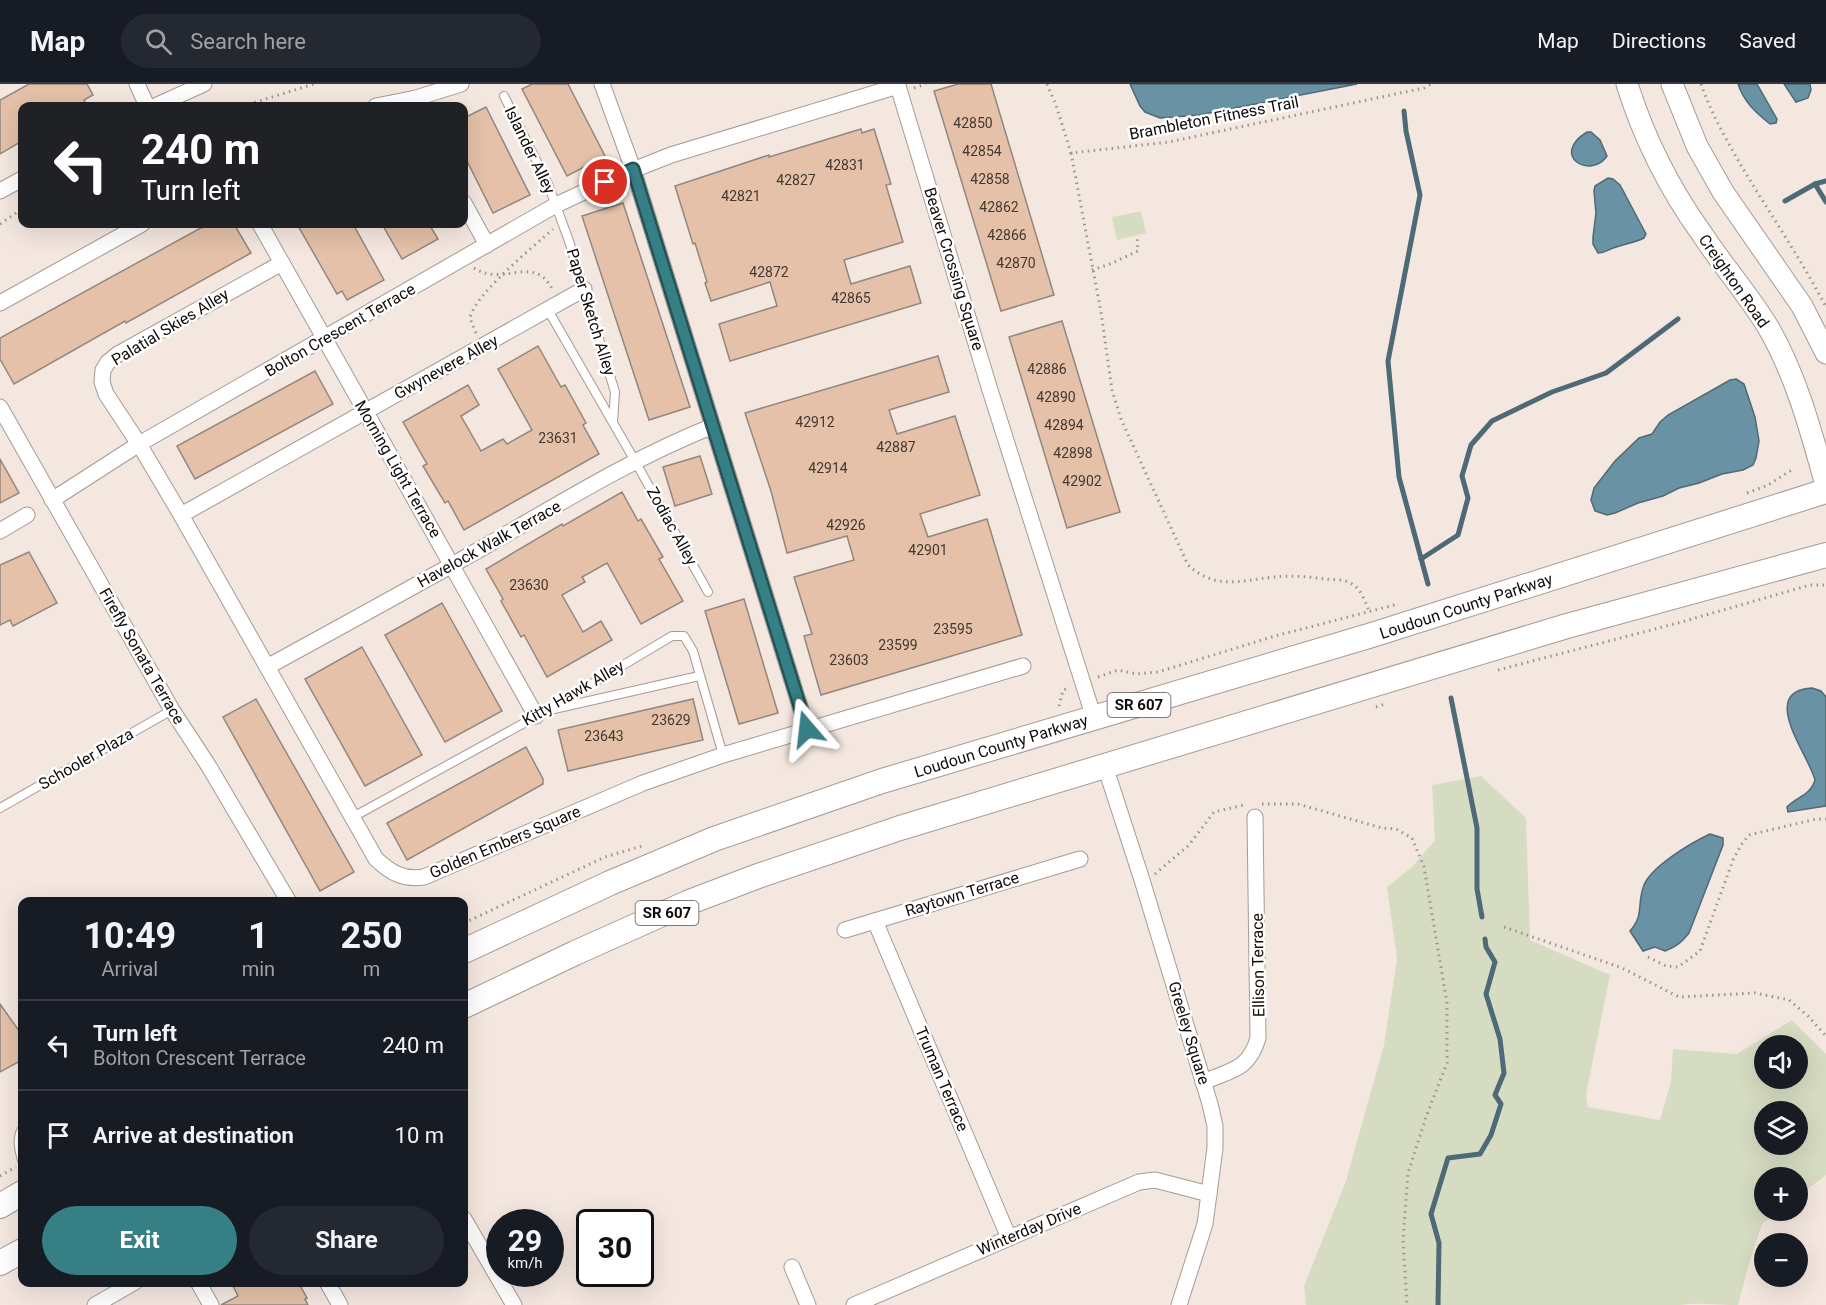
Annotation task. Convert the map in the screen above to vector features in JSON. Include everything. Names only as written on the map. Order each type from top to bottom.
[{"type":"main road","name":"Loudoun County Parkway","points":[[468,949],[610,883],[714,839],[882,781],[1372,635],[1826,491]]},
{"type":"main road","name":"SR 607","points":[[468,1004],[687,903],[758,876],[900,828],[1567,626],[1826,555]]},
{"type":"main road","points":[[0,1206],[18,1195]]},
{"type":"main road","points":[[0,1263],[18,1253]]},
{"type":"street","points":[[137,84],[145,102]]},
{"type":"street","points":[[164,102],[204,84]]},
{"type":"street","points":[[418,102],[461,84]]},
{"type":"street","points":[[602,84],[633,169],[807,729]]},
{"type":"street","name":"Creighton Road","points":[[1627,84],[1637,116],[1658,164],[1702,235],[1768,328],[1788,367],[1826,485]]},
{"type":"street","points":[[1672,84],[1697,146],[1712,174],[1802,306],[1826,353]]},
{"type":"street","points":[[633,169],[671,155],[902,86]]},
{"type":"street","name":"Beaver Crossing Square","points":[[902,86],[990,390],[1094,718]]},
{"type":"street","name":"Bolton Crescent Terrace","points":[[52,500],[140,444],[556,205],[633,169]]},
{"type":"street","points":[[0,191],[18,181]]},
{"type":"street","points":[[468,210],[487,245]]},
{"type":"street","points":[[0,303],[135,228]]},
{"type":"street","name":"Morning Light Terrace","points":[[262,228],[365,412],[541,713]]},
{"type":"street","name":"Palatial Skies Alley","points":[[140,444],[106,394],[102,382],[108,362],[282,263]]},
{"type":"street","name":"Gwynevere Alley","points":[[181,515],[484,346],[551,302],[584,289]]},
{"type":"street","name":"Firefly Sonata Terrace","points":[[0,407],[172,710],[231,803],[286,897]]},
{"type":"street","name":"Havelock Walk Terrace","points":[[267,667],[453,565],[635,460],[714,426]]},
{"type":"street","name":"Golden Embers Square","points":[[140,444],[376,859],[404,878],[424,877],[643,783],[723,755],[1023,666]]},
{"type":"street","points":[[0,531],[27,515]]},
{"type":"street","name":"Greeley Square","points":[[1105,766],[1142,880],[1215,1126],[1215,1148],[1205,1224],[1179,1305]]},
{"type":"street","name":"Ellison Terrace","points":[[1203,1082],[1243,1065],[1254,1054],[1258,1038],[1255,817]]},
{"type":"street","name":"Raytown Terrace","points":[[845,930],[1080,859]]},
{"type":"street","name":"Truman Terrace","points":[[875,921],[1009,1238]]},
{"type":"street","name":"Winterday Drive","points":[[854,1305],[1139,1182],[1155,1180],[1209,1194]]},
{"type":"street","points":[[468,1226],[514,1305]]},
{"type":"street","points":[[792,1267],[808,1305]]},
{"type":"street","points":[[95,1305],[126,1287]]},
{"type":"street","points":[[201,1287],[211,1305]]},
{"type":"street","points":[[330,1287],[340,1305]]},
{"type":"lane","name":"Islander Alley","points":[[504,96],[548,184],[556,205]]},
{"type":"lane","name":"Paper Sketch Alley","points":[[556,205],[615,392],[613,422]]},
{"type":"lane","name":"Zodiac Alley","points":[[551,302],[613,422],[708,592]]},
{"type":"lane","name":"Kitty Hawk Alley","points":[[353,817],[541,713],[672,636],[684,636],[690,643],[723,755]]},
{"type":"lane","points":[[541,713],[699,676]]},
{"type":"lane","name":"Schooler Plaza","points":[[0,808],[172,710]]},
{"type":"path","points":[[256,102],[314,84]]},
{"type":"path","points":[[902,86],[927,84]]},
{"type":"path","points":[[1047,84],[1071,153],[1101,312],[1112,390],[1121,419],[1188,565],[1200,575],[1226,583],[1250,582],[1276,576],[1351,583],[1360,591],[1369,611]]},
{"type":"path","name":"Brambleton Fitness Trail","points":[[1071,153],[1169,142],[1424,88],[1431,84]]},
{"type":"path","points":[[1701,84],[1727,141],[1780,232],[1807,271],[1826,307]]},
{"type":"path","points":[[0,224],[18,212]]},
{"type":"path","points":[[484,346],[472,324],[471,312],[477,301],[503,274],[555,228]]},
{"type":"path","points":[[1092,270],[1138,250],[1137,235]]},
{"type":"path","points":[[468,256],[474,268],[479,271],[503,274],[533,272],[541,274],[548,281],[551,302]]},
{"type":"path","points":[[1491,671],[1636,635],[1810,585],[1824,585]]},
{"type":"path","points":[[1376,707],[1386,704]]},
{"type":"path","points":[[1142,880],[1152,877],[1189,845],[1214,812],[1251,804],[1298,804],[1382,828],[1396,829],[1412,838],[1424,867],[1447,1003],[1447,1063],[1408,1173],[1403,1239],[1407,1305]]},
{"type":"path","points":[[1648,957],[1666,966],[1677,967],[1700,951],[1733,860],[1749,835],[1816,819],[1826,819]]},
{"type":"path","points":[[1504,927],[1622,968],[1679,997],[1755,993],[1790,1000],[1826,1036]]},
{"type":"path","points":[[0,1176],[18,1165]]},
{"type":"green space","points":[[1141,211],[1146,233],[1117,240],[1112,217]]},
{"type":"green space","points":[[1481,776],[1526,818],[1530,940],[1610,975],[1586,1094],[1588,1107],[1660,1120],[1671,1082],[1673,1049],[1737,1054],[1754,1043],[1754,1089],[1808,1089],[1808,1036],[1826,1054],[1826,1175],[1808,1189],[1808,1167],[1754,1167],[1754,1221],[1766,1221],[1762,1224],[1759,1233],[1754,1233],[1754,1248],[1738,1305],[1306,1305],[1304,1286],[1346,1181],[1384,1045],[1397,959],[1387,887],[1412,867],[1435,840],[1432,785]]},
{"type":"green space","points":[[1792,1020],[1807,1035],[1768,1035]]},
{"type":"water","points":[[1130,84],[1357,84],[1199,115],[1160,118],[1145,112]]},
{"type":"water","points":[[1738,84],[1757,84],[1777,119],[1776,123],[1770,124],[1755,111],[1747,102]]},
{"type":"water","points":[[1784,84],[1810,84],[1811,90],[1808,98],[1796,102]]},
{"type":"water","points":[[1587,132],[1591,132],[1600,140],[1607,156],[1600,163],[1592,166],[1577,162],[1572,156],[1572,149],[1576,141]]},
{"type":"water","points":[[1608,178],[1620,185],[1646,234],[1640,240],[1598,253],[1593,244],[1596,213],[1594,191],[1595,186]]},
{"type":"water","points":[[1736,379],[1744,384],[1755,417],[1759,441],[1753,465],[1743,470],[1722,474],[1679,488],[1615,513],[1607,515],[1595,511],[1591,500],[1594,488],[1615,461],[1639,438],[1652,434],[1668,415],[1730,380]]},
{"type":"water","points":[[1812,688],[1821,691],[1826,697],[1826,806],[1788,812],[1787,807],[1807,792],[1815,780],[1797,742],[1787,712],[1789,700],[1796,692]]},
{"type":"water","points":[[1710,834],[1723,838],[1723,845],[1689,933],[1678,944],[1665,951],[1655,947],[1643,951],[1630,931],[1639,915],[1641,895],[1647,880],[1661,864]]},
{"type":"building","points":[[29,84],[87,84],[93,95],[84,100],[85,102],[18,102],[18,143],[0,154],[0,100]]},
{"type":"building","points":[[532,84],[568,84],[605,156],[567,176],[522,89]]},
{"type":"building","points":[[958,84],[991,84],[1054,295],[1001,311],[934,91]]},
{"type":"building","points":[[486,107],[530,195],[493,213],[468,163],[468,116]]},
{"type":"building","points":[[861,129],[862,133],[874,129],[891,184],[886,185],[903,242],[844,260],[851,284],[910,266],[921,303],[730,361],[719,324],[777,306],[770,282],[711,301],[695,243],[693,244],[675,186],[769,155],[769,157]]},
{"type":"building","points":[[623,203],[690,407],[649,420],[582,216]]},
{"type":"building","points":[[201,228],[236,228],[251,253],[14,384],[0,359],[0,338]]},
{"type":"building","points":[[299,228],[355,228],[384,280],[347,300],[342,291],[337,294]]},
{"type":"building","points":[[384,228],[431,228],[438,239],[402,259]]},
{"type":"building","points":[[1062,321],[1120,512],[1067,528],[1009,337]]},
{"type":"building","points":[[538,346],[561,387],[565,385],[586,423],[583,425],[599,454],[464,530],[448,501],[445,503],[423,466],[427,464],[403,422],[468,385],[479,405],[461,416],[481,451],[503,439],[507,444],[532,430],[498,369]]},
{"type":"building","points":[[938,356],[949,392],[889,410],[897,434],[955,416],[980,495],[920,514],[928,537],[987,519],[1022,635],[821,695],[804,636],[812,634],[794,577],[854,560],[847,536],[787,553],[771,491],[745,413]]},
{"type":"building","points":[[315,371],[333,404],[195,479],[177,446]]},
{"type":"building","points":[[700,456],[712,494],[675,506],[663,467]]},
{"type":"building","points":[[0,459],[19,493],[0,503]]},
{"type":"building","points":[[622,492],[638,521],[641,519],[663,557],[659,559],[683,601],[641,624],[607,563],[582,577],[585,582],[562,595],[583,632],[601,621],[612,640],[547,677],[524,635],[521,637],[486,569]]},
{"type":"building","points":[[29,552],[57,603],[13,626],[10,620],[0,625],[0,565]]},
{"type":"building","points":[[744,599],[778,713],[739,724],[705,611]]},
{"type":"building","points":[[442,603],[502,711],[445,742],[385,635]]},
{"type":"building","points":[[362,647],[422,755],[365,786],[305,679]]},
{"type":"building","points":[[256,699],[354,872],[320,891],[223,717]]},
{"type":"building","points":[[693,699],[703,740],[568,771],[558,730]]},
{"type":"building","points":[[526,747],[543,779],[543,784],[407,860],[387,823]]},
{"type":"building","points":[[0,1004],[18,1029],[18,1062],[0,1072]]},
{"type":"building","points":[[234,1287],[301,1287],[308,1305],[221,1305],[238,1296]]},
{"type":"waterway","points":[[1404,111],[1420,195],[1388,361],[1399,477],[1428,584]]},
{"type":"waterway","points":[[1785,201],[1815,184],[1826,181]]},
{"type":"waterway","points":[[1815,184],[1826,202]]},
{"type":"waterway","points":[[1421,559],[1458,535],[1468,498],[1462,476],[1471,445],[1492,421],[1552,392],[1606,373],[1678,319]]},
{"type":"waterway","points":[[1451,698],[1477,828],[1477,889],[1482,917]]},
{"type":"waterway","points":[[1438,1305],[1439,1243],[1431,1214],[1448,1158],[1480,1154],[1491,1135],[1501,1104],[1495,1095],[1504,1073],[1500,1039],[1486,994],[1495,962],[1486,947],[1485,939]]},
{"type":"route","points":[[605,182],[633,169],[807,729]]}]
